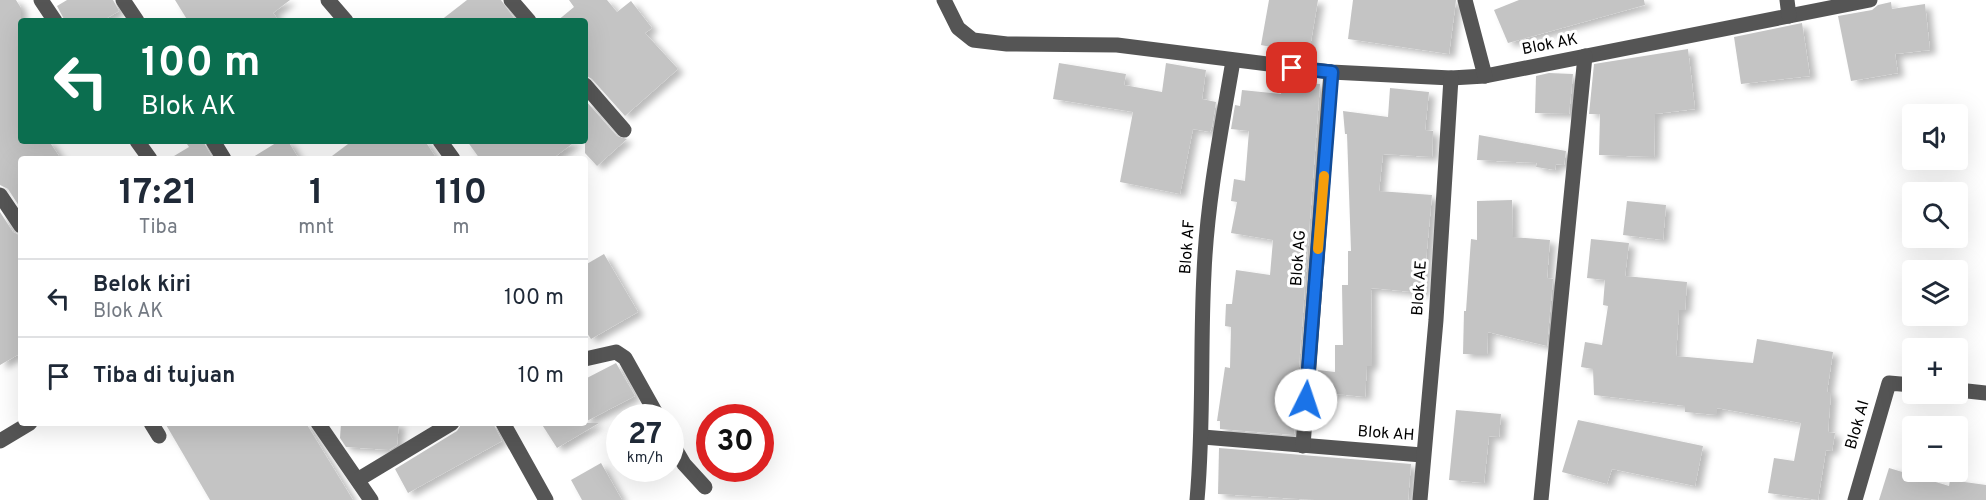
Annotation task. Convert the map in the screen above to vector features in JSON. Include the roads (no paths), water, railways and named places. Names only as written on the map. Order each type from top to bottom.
[{"type":"street","points":[[41,0],[53,18]]},
{"type":"street","points":[[123,0],[135,18]]},
{"type":"street","points":[[328,0],[343,18]]},
{"type":"street","points":[[511,0],[526,18]]},
{"type":"street","name":"Blok AK","points":[[945,0],[958,28],[973,40],[1008,44],[1117,45],[1332,72],[1451,78],[1485,76],[1870,0]]},
{"type":"street","points":[[1465,0],[1485,76]]},
{"type":"street","points":[[1787,0],[1789,16]]},
{"type":"street","points":[[1541,500],[1585,56]]},
{"type":"street","name":"Blok AF","points":[[1197,500],[1203,437],[1206,237],[1209,203],[1233,61]]},
{"type":"street","name":"Blok AG","points":[[1303,446],[1332,72]]},
{"type":"street","name":"Blok AE","points":[[1421,500],[1422,455],[1436,320],[1451,78]]},
{"type":"street","points":[[588,88],[624,130]]},
{"type":"street","points":[[0,195],[18,222]]},
{"type":"street","points":[[588,358],[616,352],[625,358],[651,404]]},
{"type":"street","name":"Blok AI","points":[[1856,500],[1889,383],[1902,384]]},
{"type":"street","points":[[1968,391],[1986,393]]},
{"type":"street","points":[[0,441],[25,426]]},
{"type":"street","points":[[320,426],[359,479],[371,500]]},
{"type":"street","points":[[359,479],[447,426]]},
{"type":"street","points":[[505,426],[546,500]]},
{"type":"street","name":"Blok AH","points":[[1203,437],[1422,455]]},
{"type":"street","points":[[684,464],[705,487]]}]
